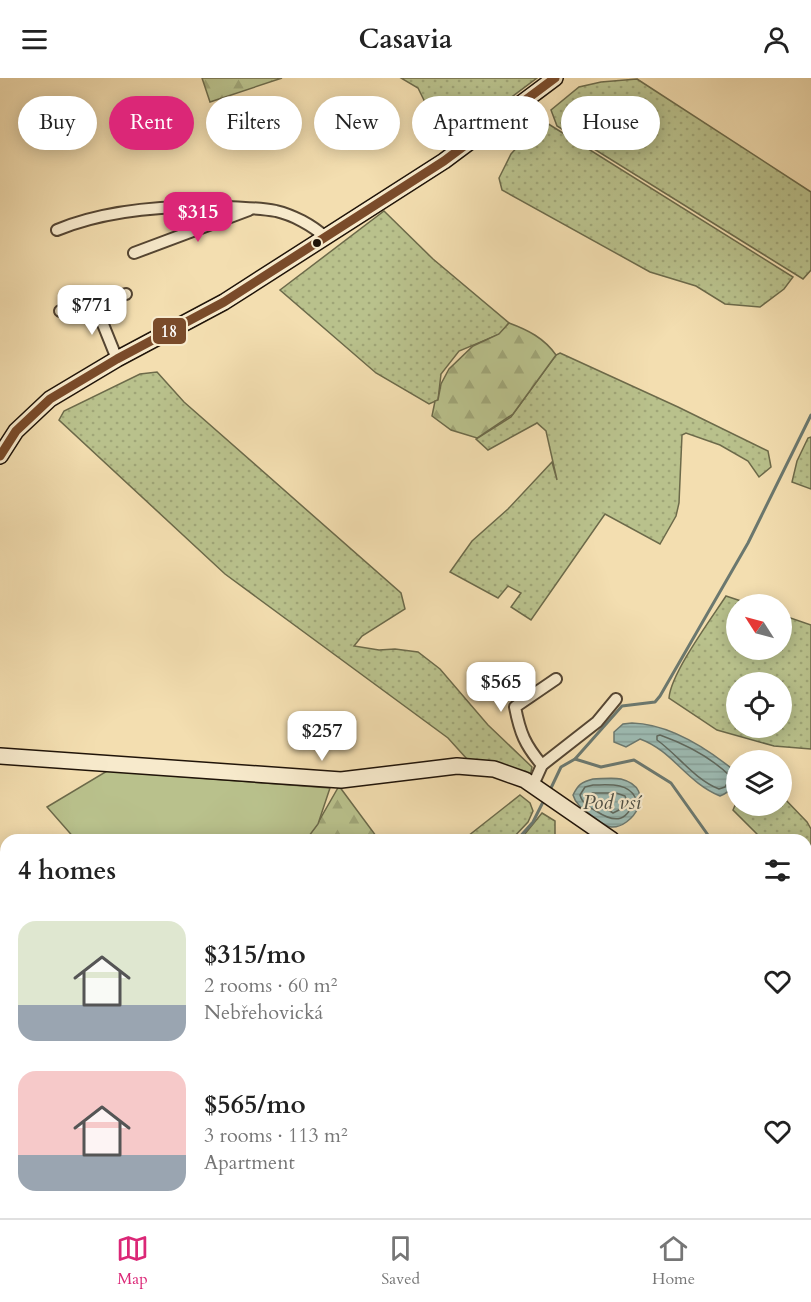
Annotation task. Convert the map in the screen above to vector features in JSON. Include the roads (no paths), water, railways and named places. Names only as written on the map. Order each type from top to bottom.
[{"type":"street","points":[[0,456],[16,431],[50,399],[117,359],[224,302],[444,161],[555,78]]},
{"type":"street","points":[[57,230],[85,220],[147,209],[209,206],[275,211],[313,228],[325,237]]},
{"type":"street","points":[[134,254],[253,208]]},
{"type":"street","points":[[60,311],[126,294]]},
{"type":"street","points":[[94,302],[117,359]]},
{"type":"street","points":[[542,765],[527,747],[519,729],[515,707],[556,680]]},
{"type":"street","points":[[533,785],[542,765],[597,722],[616,699]]},
{"type":"street","points":[[0,756],[340,780],[457,766],[494,769],[525,780],[603,834]]},
{"type":"water","points":[[623,724],[646,724],[660,728],[701,747],[726,765],[726,793],[720,796],[708,790],[652,744],[640,739],[626,747],[614,742],[614,732]]},
{"type":"water","name":"Pod vsí","points":[[593,779],[621,779],[632,784],[638,791],[640,799],[638,808],[627,822],[619,826],[608,826],[578,804],[573,795],[578,786]]},
{"type":"waterway","points":[[575,759],[622,706],[655,702],[660,696],[748,543],[811,415]]},
{"type":"waterway","points":[[551,788],[561,767],[575,759],[601,767],[634,760],[671,783],[707,834]]},
{"type":"waterway","points":[[522,834],[533,822],[543,802]]}]
